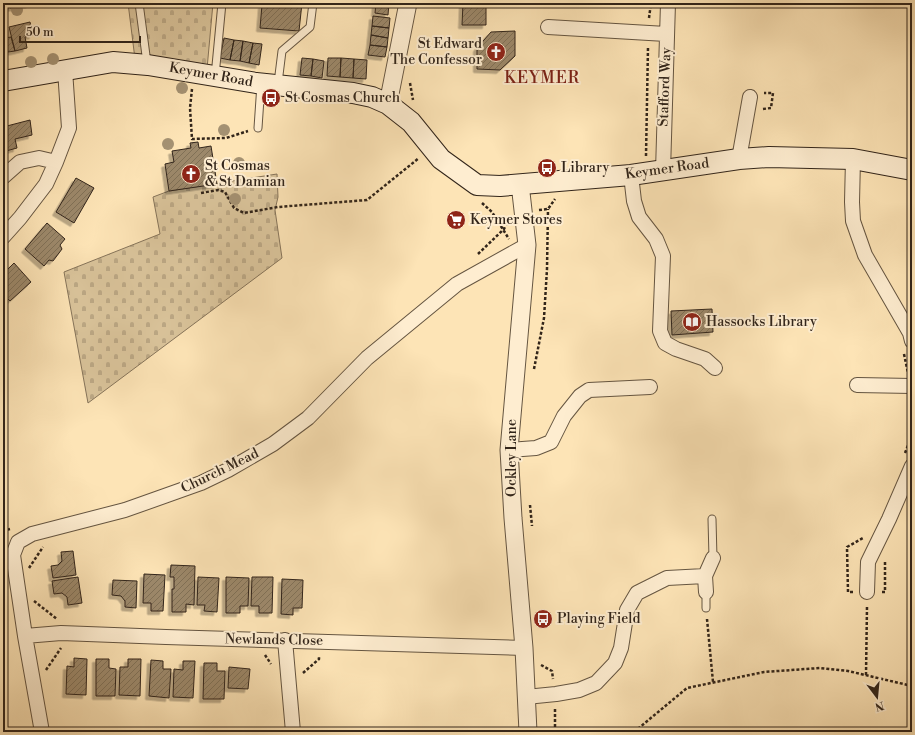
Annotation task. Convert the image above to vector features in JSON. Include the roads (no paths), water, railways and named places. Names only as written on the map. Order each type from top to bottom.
[{"type":"main road","name":"Keymer Road","points":[[3,81],[113,62],[148,65],[270,84],[353,93],[372,97],[388,104],[411,122],[441,159],[477,185],[500,186],[739,159],[769,157],[853,159],[912,170]]},
{"type":"street","points":[[388,104],[408,3]]},
{"type":"street","name":"Stafford Way","points":[[668,3],[666,34],[647,170],[634,201],[639,217],[656,239],[663,256],[660,331],[665,343],[676,349],[705,358],[715,368]]},
{"type":"street","points":[[548,27],[666,34]]},
{"type":"street","points":[[3,237],[20,218],[46,184],[69,128],[65,70]]},
{"type":"street","points":[[739,159],[750,97]]},
{"type":"street","points":[[3,177],[20,162],[39,158],[56,162]]},
{"type":"street","points":[[853,159],[853,221],[865,255],[910,333],[908,345]]},
{"type":"street","name":"Ockley Lane","points":[[520,184],[527,244],[510,450],[513,518],[524,655],[528,732]]},
{"type":"street","name":"Church Mead","points":[[42,732],[25,636],[13,555],[18,542],[32,534],[125,510],[201,483],[228,470],[273,444],[308,418],[368,358],[457,284],[527,244]]},
{"type":"street","points":[[857,385],[911,386]]},
{"type":"street","points":[[510,450],[536,448],[551,442],[564,416],[580,396],[589,390],[650,387]]},
{"type":"street","points":[[866,592],[868,562],[889,519],[908,461]]},
{"type":"street","points":[[706,592],[705,576],[713,558]]},
{"type":"street","points":[[526,697],[579,690],[596,683],[615,663],[621,648],[627,610],[638,593],[667,578],[705,576]]},
{"type":"street","name":"Newlands Close","points":[[25,636],[61,624],[166,638],[285,646],[524,655]]},
{"type":"street","points":[[285,646],[293,732]]},
{"type":"lane","points":[[139,3],[148,65]]},
{"type":"lane","points":[[215,76],[222,3]]},
{"type":"lane","points":[[258,128],[270,84],[282,51],[310,27],[313,3]]},
{"type":"lane","points":[[712,519],[713,558]]},
{"type":"lane","points":[[706,592],[706,608]]},
{"type":"place","name":"St Edward The Confessor","points":[[496,52]]},
{"type":"place","name":"St Cosmas Church","points":[[271,98]]},
{"type":"place","name":"Library","points":[[547,168]]},
{"type":"place","name":"St Cosmas & St Damian","points":[[191,174]]},
{"type":"place","name":"Keymer Stores","points":[[456,220]]},
{"type":"place","name":"Hassocks Library","points":[[692,322]]},
{"type":"place","name":"Playing Field","points":[[543,619]]},
{"type":"district","name":"KEYMER","points":[[542,78]]}]
